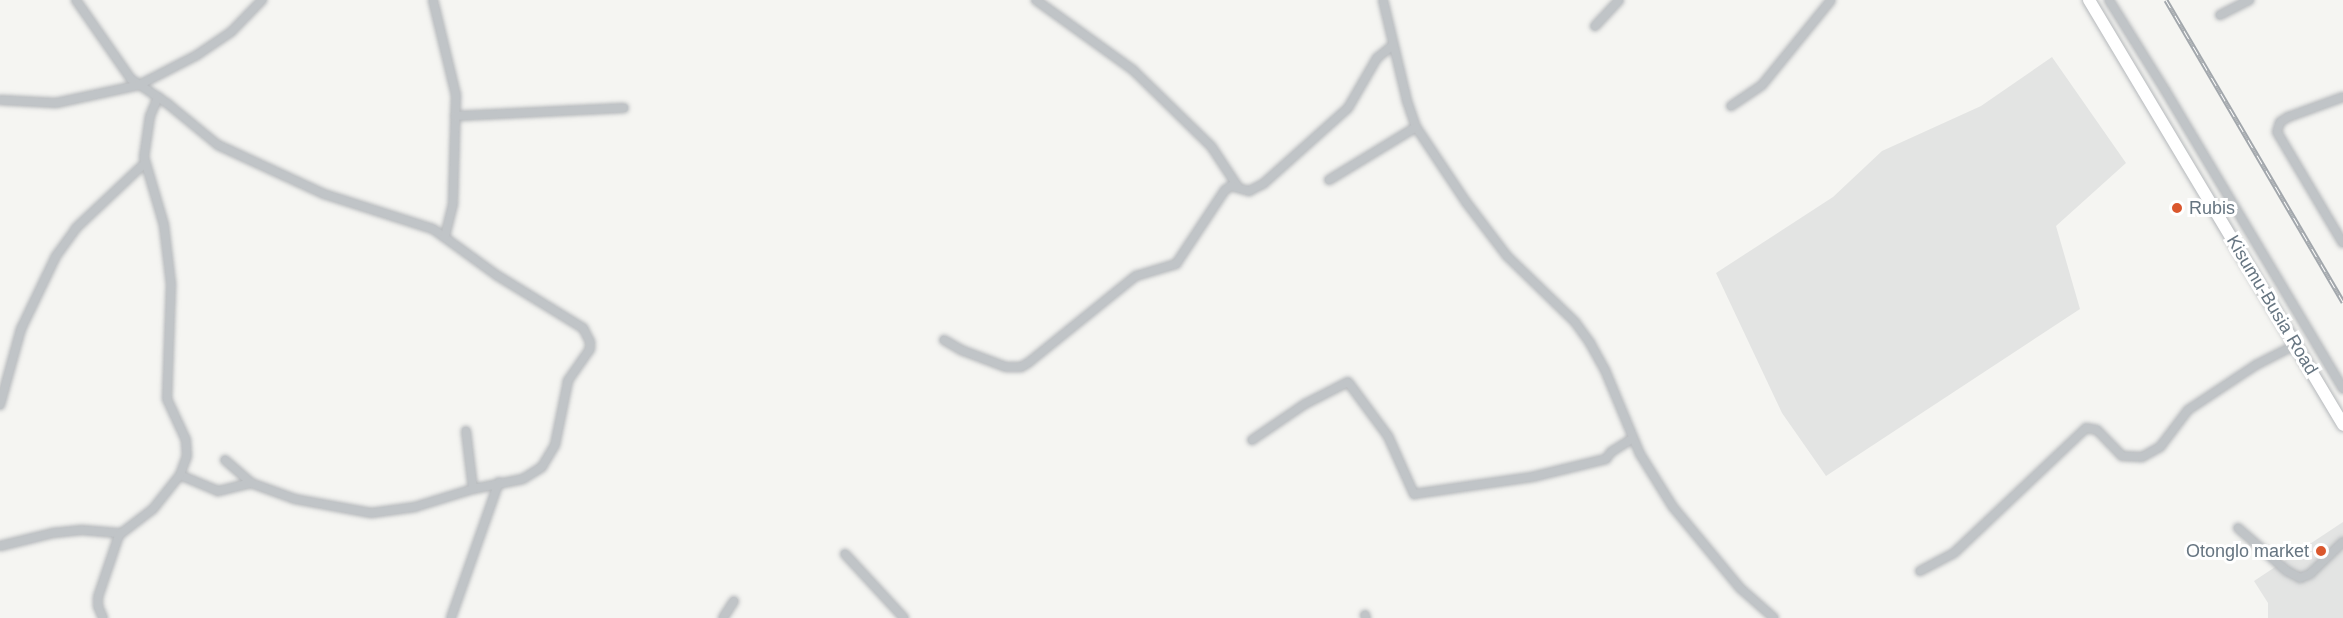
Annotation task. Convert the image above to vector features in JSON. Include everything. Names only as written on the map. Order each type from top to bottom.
[{"type":"highway","name":"Kisumu-Busia Road","points":[[2089,0],[2343,425]]},
{"type":"street","points":[[76,0],[123,70],[205,136],[233,153],[297,183],[363,208],[426,227],[445,237],[498,276],[583,328],[590,342],[590,349],[568,381],[555,445],[549,456],[532,475],[473,489],[415,507],[371,513],[295,499],[251,483],[225,460]]},
{"type":"street","points":[[0,100],[56,103],[139,85],[197,55],[231,32],[262,0]]},
{"type":"street","points":[[433,0],[455,87],[453,204],[445,237]]},
{"type":"street","points":[[1036,0],[1133,70],[1211,146],[1238,188]]},
{"type":"street","points":[[1383,0],[1407,101],[1416,128],[1466,202],[1507,256],[1575,322],[1590,343],[1605,370],[1633,438],[1673,507],[1740,588],[1774,618]]},
{"type":"street","points":[[1595,26],[1619,0]]},
{"type":"street","points":[[1731,106],[1762,85],[1831,0]]},
{"type":"street","points":[[2109,0],[2343,389]]},
{"type":"street","points":[[2220,15],[2249,0]]},
{"type":"street","points":[[944,340],[961,350],[1006,367],[1021,367],[1136,276],[1176,264],[1225,190],[1232,186],[1249,191],[1263,184],[1348,108],[1377,58],[1394,45]]},
{"type":"street","points":[[0,546],[53,533],[82,530],[120,533],[146,516],[180,475],[188,447],[167,399],[171,284],[165,234],[145,163],[150,116],[158,97]]},
{"type":"street","points":[[2343,97],[2288,117],[2280,122],[2277,132],[2343,243]]},
{"type":"street","points":[[455,116],[624,108]]},
{"type":"street","points":[[1329,180],[1416,128]]},
{"type":"street","points":[[0,405],[21,329],[56,256],[76,228],[145,163]]},
{"type":"street","points":[[1920,571],[1954,553],[2086,428],[2097,430],[2122,456],[2142,457],[2160,447],[2188,410],[2256,365],[2295,345]]},
{"type":"street","points":[[1252,440],[1305,404],[1348,382],[1388,436],[1414,494],[1532,477],[1606,459],[1611,452],[1633,438]]},
{"type":"street","points":[[466,431],[473,489]]},
{"type":"street","points":[[180,475],[218,491],[251,483]]},
{"type":"street","points":[[451,618],[499,482]]},
{"type":"street","points":[[2238,528],[2287,571],[2300,578],[2310,574],[2343,542]]},
{"type":"street","points":[[103,618],[98,606],[98,597],[120,533]]},
{"type":"street","points":[[845,554],[904,618]]},
{"type":"street","points":[[723,618],[735,601]]},
{"type":"shaded area","points":[[2052,57],[2126,163],[2056,226],[2080,309],[1826,476],[1782,413],[1716,273],[1833,197],[1882,151],[1981,106]]},
{"type":"shaded area","name":"Otonglo market","points":[[2343,522],[2343,618],[2268,618],[2268,603],[2254,581]]},
{"type":"railway","points":[[2166,0],[2343,302]]},
{"type":"place","name":"Rubis","points":[[2177,208]]},
{"type":"place","name":"Otonglo market","points":[[2321,551]]}]
